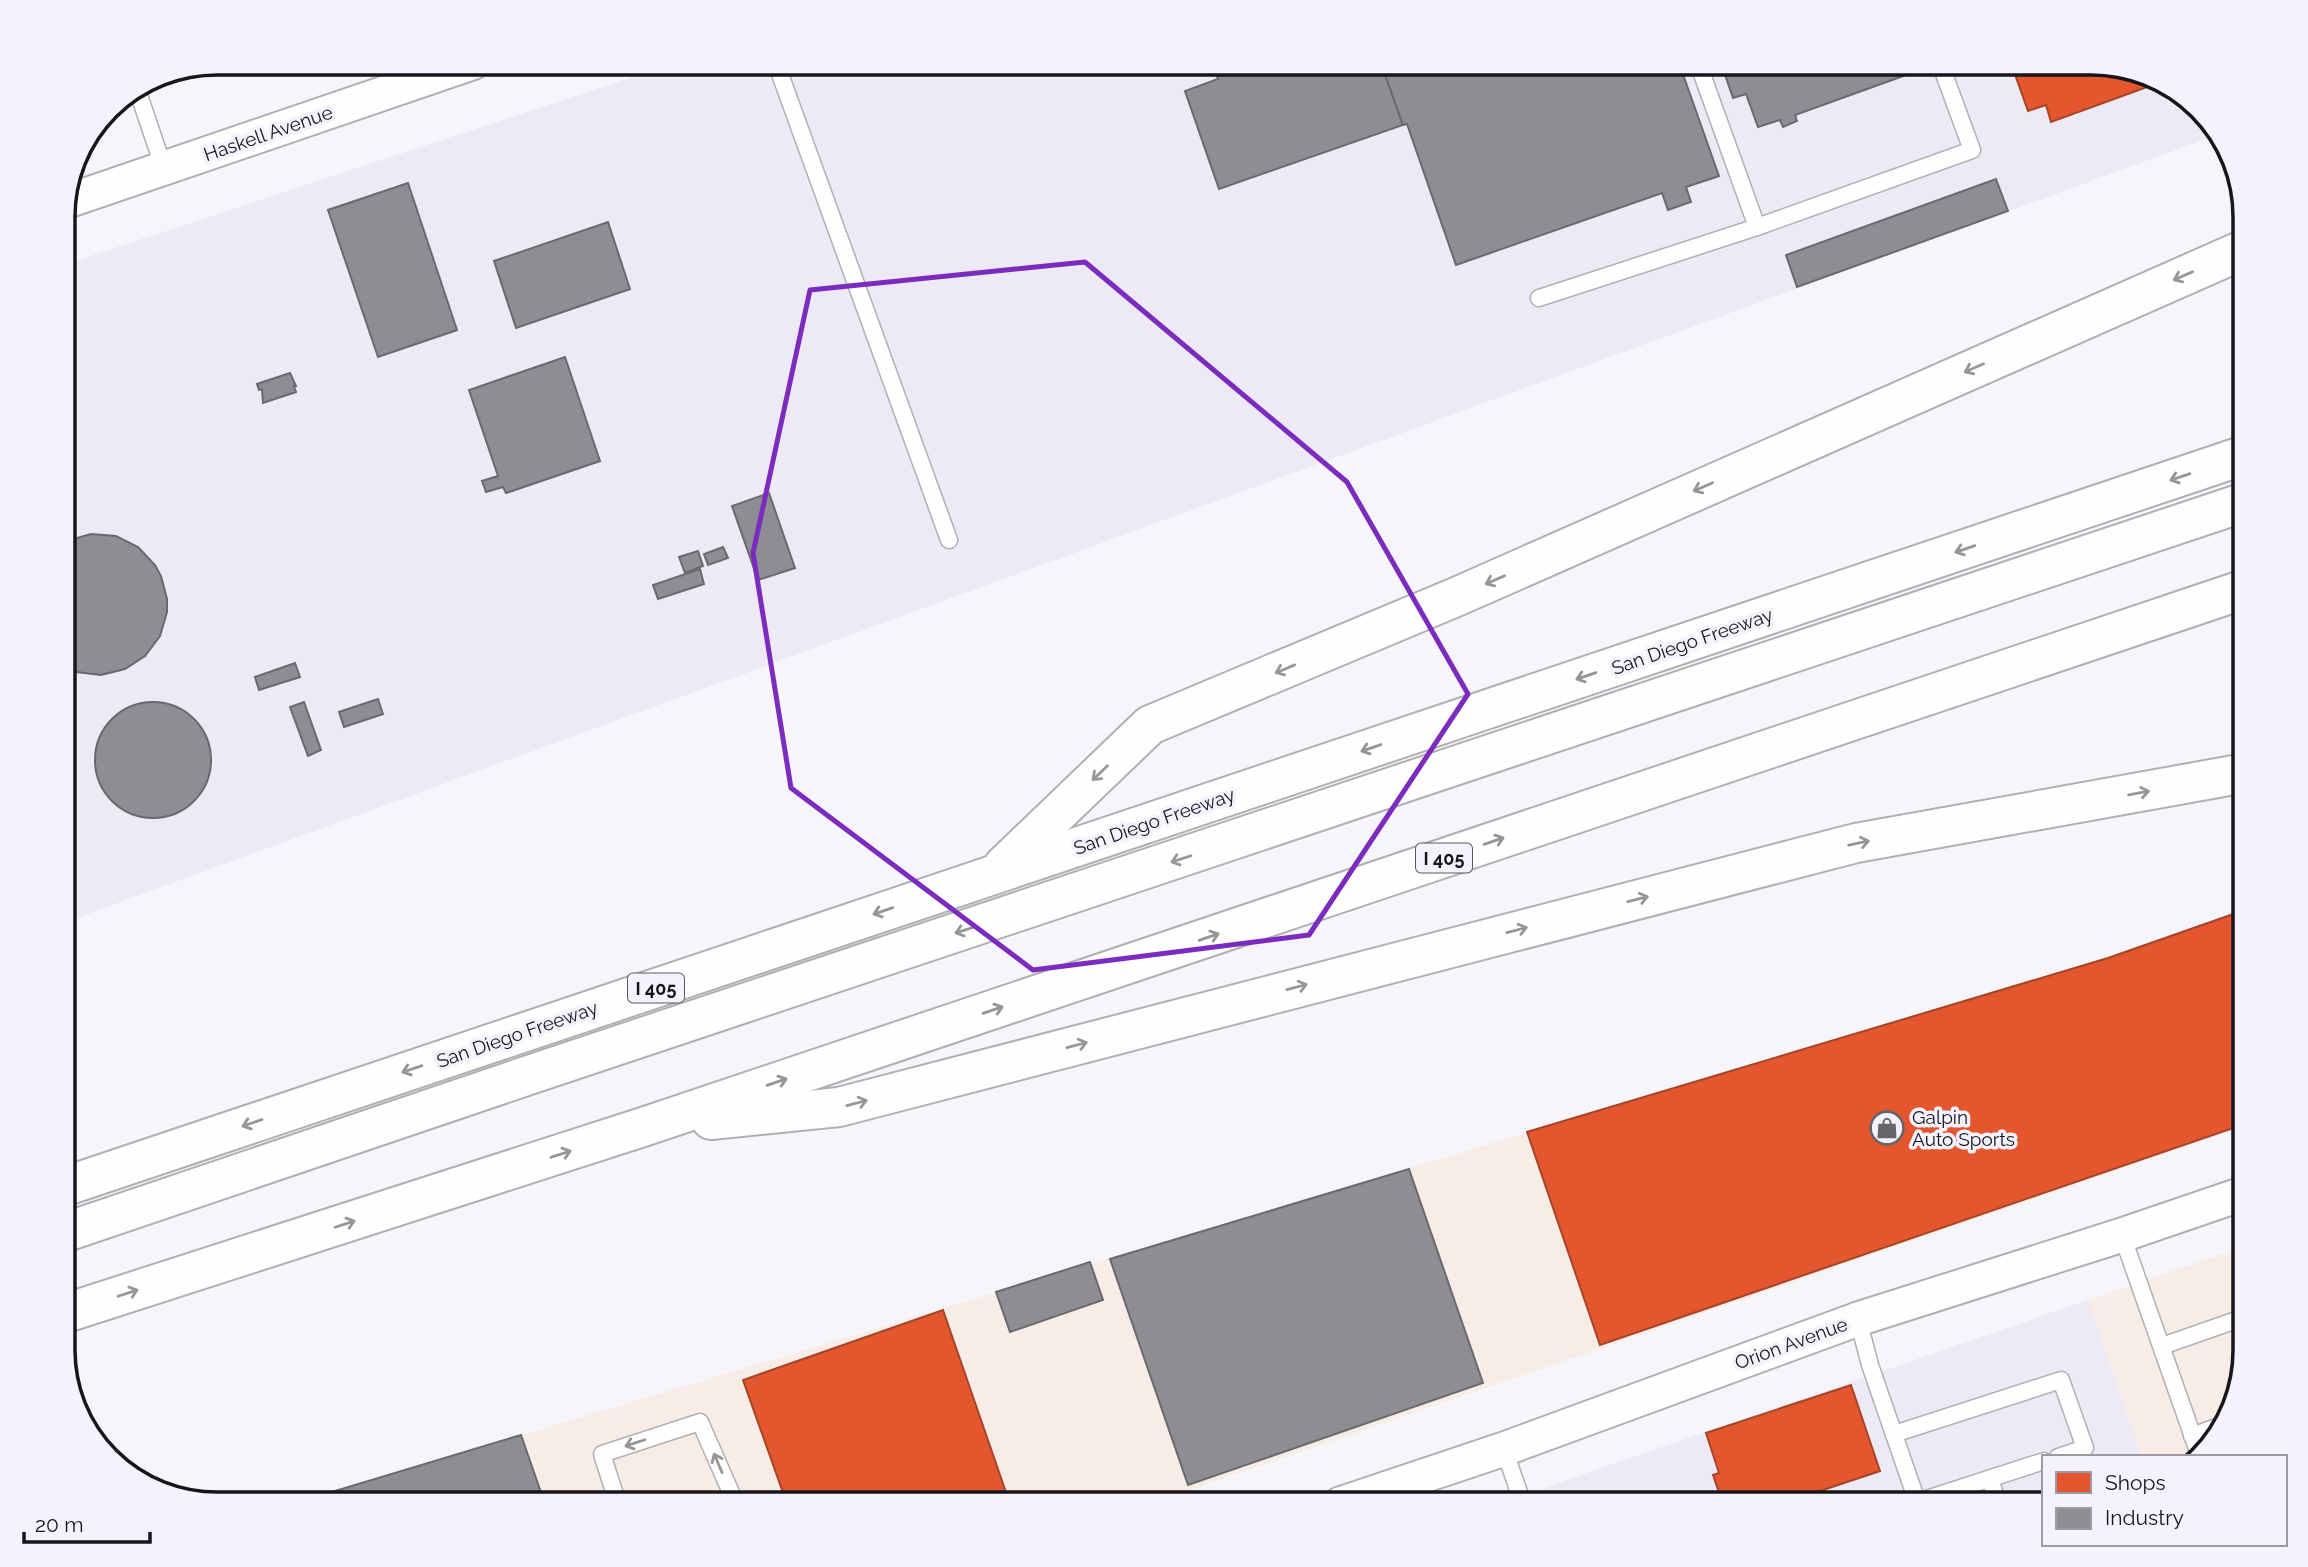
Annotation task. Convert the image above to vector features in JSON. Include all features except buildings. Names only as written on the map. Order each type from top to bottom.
[{"type":"highway","points":[[994,874],[1150,725],[1456,597],[2233,254]]},
{"type":"highway","name":"San Diego Freeway","points":[[76,1183],[2233,459]]},
{"type":"highway","points":[[76,1229],[2233,506]]},
{"type":"highway","points":[[76,1251],[658,1057],[1003,946],[2233,530]]},
{"type":"highway","name":"I 405","points":[[76,1310],[643,1127],[2233,593]]},
{"type":"highway","points":[[643,1127],[839,1107],[1856,843],[2233,775]]},
{"type":"street","name":"Haskell Avenue","points":[[76,198],[435,76]]},
{"type":"street","name":"Orion Avenue","points":[[1375,1492],[1858,1319],[2233,1197]]},
{"type":"lane","points":[[1702,75],[1757,227]]},
{"type":"lane","points":[[1539,298],[1757,227],[1972,150],[1944,75]]},
{"type":"lane","points":[[781,76],[948,540]]},
{"type":"lane","points":[[140,98],[164,169]]},
{"type":"lane","points":[[2122,1235],[2196,1445]]},
{"type":"lane","points":[[1858,1319],[1870,1365],[1914,1492]]},
{"type":"lane","points":[[2162,1346],[2233,1321]]},
{"type":"lane","points":[[1894,1434],[2061,1380],[2085,1448],[2064,1455]]},
{"type":"lane","points":[[614,1492],[602,1454],[700,1422],[731,1492]]},
{"type":"lane","points":[[2192,1436],[2208,1430]]},
{"type":"lane","points":[[1504,1448],[1519,1492]]},
{"type":"lane","points":[[1951,1492],[2042,1462]]},
{"type":"lane","points":[[1990,1479],[1994,1492]]},
{"type":"highlighted area","points":[[1085,262],[1347,482],[1468,694],[1309,935],[1033,970],[791,788],[753,553],[810,290]]},
{"type":"shaded area","points":[[2091,75],[2128,80],[2154,90],[2184,110],[2209,138],[76,918],[76,261],[636,76]]},
{"type":"shaded area","points":[[2233,914],[2233,1130],[1185,1492],[332,1492],[2108,958]]},
{"type":"shaded area","points":[[2233,1250],[2233,1350],[2230,1378],[2218,1413],[2209,1429],[2186,1455],[2141,1455],[2088,1300]]},
{"type":"shaded area","points":[[2088,1300],[2141,1455],[2042,1455],[2042,1492],[1544,1492],[1543,1488]]},
{"type":"place","name":"Galpin Auto Sports","points":[[1887,1128]]}]
